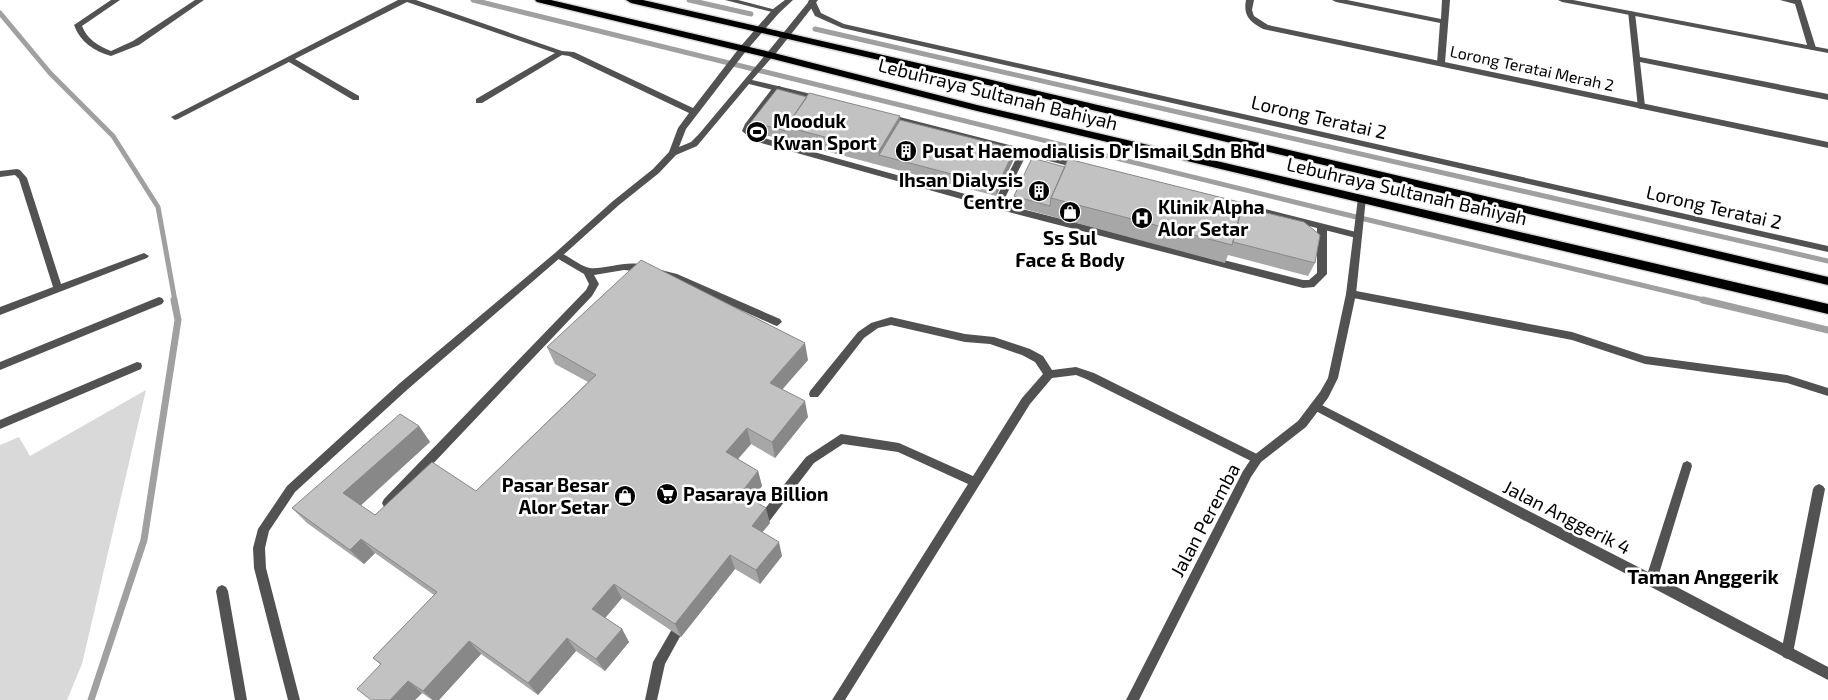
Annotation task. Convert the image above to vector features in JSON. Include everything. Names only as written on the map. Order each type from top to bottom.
[{"type":"main road","name":"Lebuhraya Sultanah Bahiyah","points":[[540,0],[770,55],[978,108],[1828,309]]},
{"type":"main road","name":"Lebuhraya Sultanah Bahiyah","points":[[631,0],[1828,281]]},
{"type":"street","points":[[116,0],[78,25],[80,33],[86,40],[102,51],[111,54],[136,43],[200,0]]},
{"type":"street","points":[[175,117],[404,0]]},
{"type":"street","points":[[408,0],[561,53],[571,54],[694,112]]},
{"type":"street","points":[[729,0],[776,11]]},
{"type":"street","points":[[673,153],[682,128],[725,71],[776,11],[790,0]]},
{"type":"street","name":"Lorong Teratai Merah 2","points":[[1250,0],[1249,15],[1253,20],[1266,26],[1828,145]]},
{"type":"street","points":[[1336,0],[1444,22]]},
{"type":"street","points":[[1441,63],[1446,0]]},
{"type":"street","points":[[1562,0],[1582,2],[1828,51]]},
{"type":"street","points":[[1784,0],[1797,1],[1812,48]]},
{"type":"street","points":[[294,700],[260,568],[259,548],[264,529],[291,489],[397,393],[616,203],[656,171],[673,153],[694,144],[786,37],[813,1]]},
{"type":"street","name":"Lorong Teratai 2","points":[[813,1],[818,14],[834,23],[1828,249]]},
{"type":"street","points":[[1631,13],[1641,106]]},
{"type":"street","points":[[479,101],[561,53]]},
{"type":"street","points":[[289,59],[356,98]]},
{"type":"street","points":[[1636,59],[1828,97]]},
{"type":"street","points":[[749,79],[834,103]]},
{"type":"street","points":[[777,88],[746,131],[757,139],[997,206],[1303,284],[1311,284],[1322,274],[1322,227]]},
{"type":"street","points":[[882,115],[1091,168]]},
{"type":"street","points":[[997,206],[1024,152]]},
{"type":"street","points":[[0,174],[17,172],[23,178],[58,289]]},
{"type":"street","name":"Jalan Peremba","points":[[1132,700],[1242,482],[1257,459],[1302,424],[1316,406],[1333,378],[1351,294],[1362,198]]},
{"type":"street","points":[[1216,200],[1322,227],[1357,231]]},
{"type":"street","points":[[388,503],[588,293],[594,284],[588,272],[558,255]]},
{"type":"street","points":[[0,311],[144,256]]},
{"type":"street","points":[[588,272],[624,268],[646,269],[674,276],[777,322]]},
{"type":"street","points":[[1351,294],[1572,336],[1645,360],[1787,379],[1828,392]]},
{"type":"street","points":[[0,366],[159,301]]},
{"type":"street","points":[[814,394],[861,335],[878,323],[891,321],[965,338],[990,340],[1017,349],[1038,359],[1049,374]]},
{"type":"street","points":[[0,425],[138,366]]},
{"type":"street","points":[[838,700],[1026,401],[1049,374],[1076,371],[1090,376],[1257,459]]},
{"type":"street","name":"Jalan Anggerik 4","points":[[1316,406],[1828,674]]},
{"type":"street","points":[[764,519],[810,460],[841,439],[899,448],[976,482]]},
{"type":"street","points":[[1651,580],[1687,466]]},
{"type":"street","points":[[1786,653],[1819,489]]},
{"type":"street","points":[[222,591],[241,700]]},
{"type":"street","points":[[650,700],[659,662],[676,633]]},
{"type":"shaded area","points":[[146,390],[82,664],[67,700],[0,700],[0,445],[19,437],[30,456]]},
{"type":"building","points":[[777,89],[807,97],[786,127],[786,131],[751,122]]},
{"type":"building","points":[[809,93],[900,116],[879,151],[786,127]]},
{"type":"building","points":[[900,120],[1015,149],[997,186],[879,155]]},
{"type":"building","name":"Ihsan Dialysis Centre","points":[[1032,158],[1065,167],[1051,198],[1050,206],[1014,196]]},
{"type":"building","points":[[1068,159],[1243,203],[1232,245],[1051,198]]},
{"type":"building","points":[[1242,207],[1304,222],[1320,235],[1315,263],[1233,242]]},
{"type":"building","name":"Pasar Besar Alor Setar","points":[[641,260],[805,343],[770,383],[805,401],[772,442],[747,428],[726,452],[758,471],[741,493],[766,508],[752,526],[779,542],[756,570],[730,555],[675,624],[614,584],[592,609],[622,629],[596,659],[567,638],[528,683],[469,641],[423,691],[408,681],[390,700],[371,700],[357,689],[381,664],[373,658],[437,592],[361,539],[350,550],[292,508],[400,414],[419,426],[343,493],[375,515],[432,462],[476,491],[596,375],[547,347]]},
{"type":"waterway","points":[[473,0],[1327,210],[1708,301]]},
{"type":"waterway","points":[[689,0],[751,14]]},
{"type":"waterway","points":[[0,13],[50,73],[113,136],[158,207],[175,301]]},
{"type":"waterway","points":[[815,29],[1828,261]]},
{"type":"waterway","points":[[91,700],[144,540],[178,320],[174,300]]},
{"type":"waterway","points":[[1703,300],[1828,330]]},
{"type":"place","name":"Mooduk Kwan Sport","points":[[757,132]]},
{"type":"place","name":"Pusat Haemodialisis Dr Ismail Sdn Bhd","points":[[906,151]]},
{"type":"place","name":"Ihsan Dialysis Centre","points":[[1039,191]]},
{"type":"place","name":"Ss Sul Face & Body","points":[[1070,212]]},
{"type":"place","name":"Klinik Alpha Alor Setar","points":[[1142,218]]},
{"type":"place","name":"Pasaraya Billion","points":[[667,494]]},
{"type":"place","name":"Pasar Besar Alor Setar","points":[[625,496]]},
{"type":"district","name":"Taman Anggerik","points":[[1703,577]]}]
